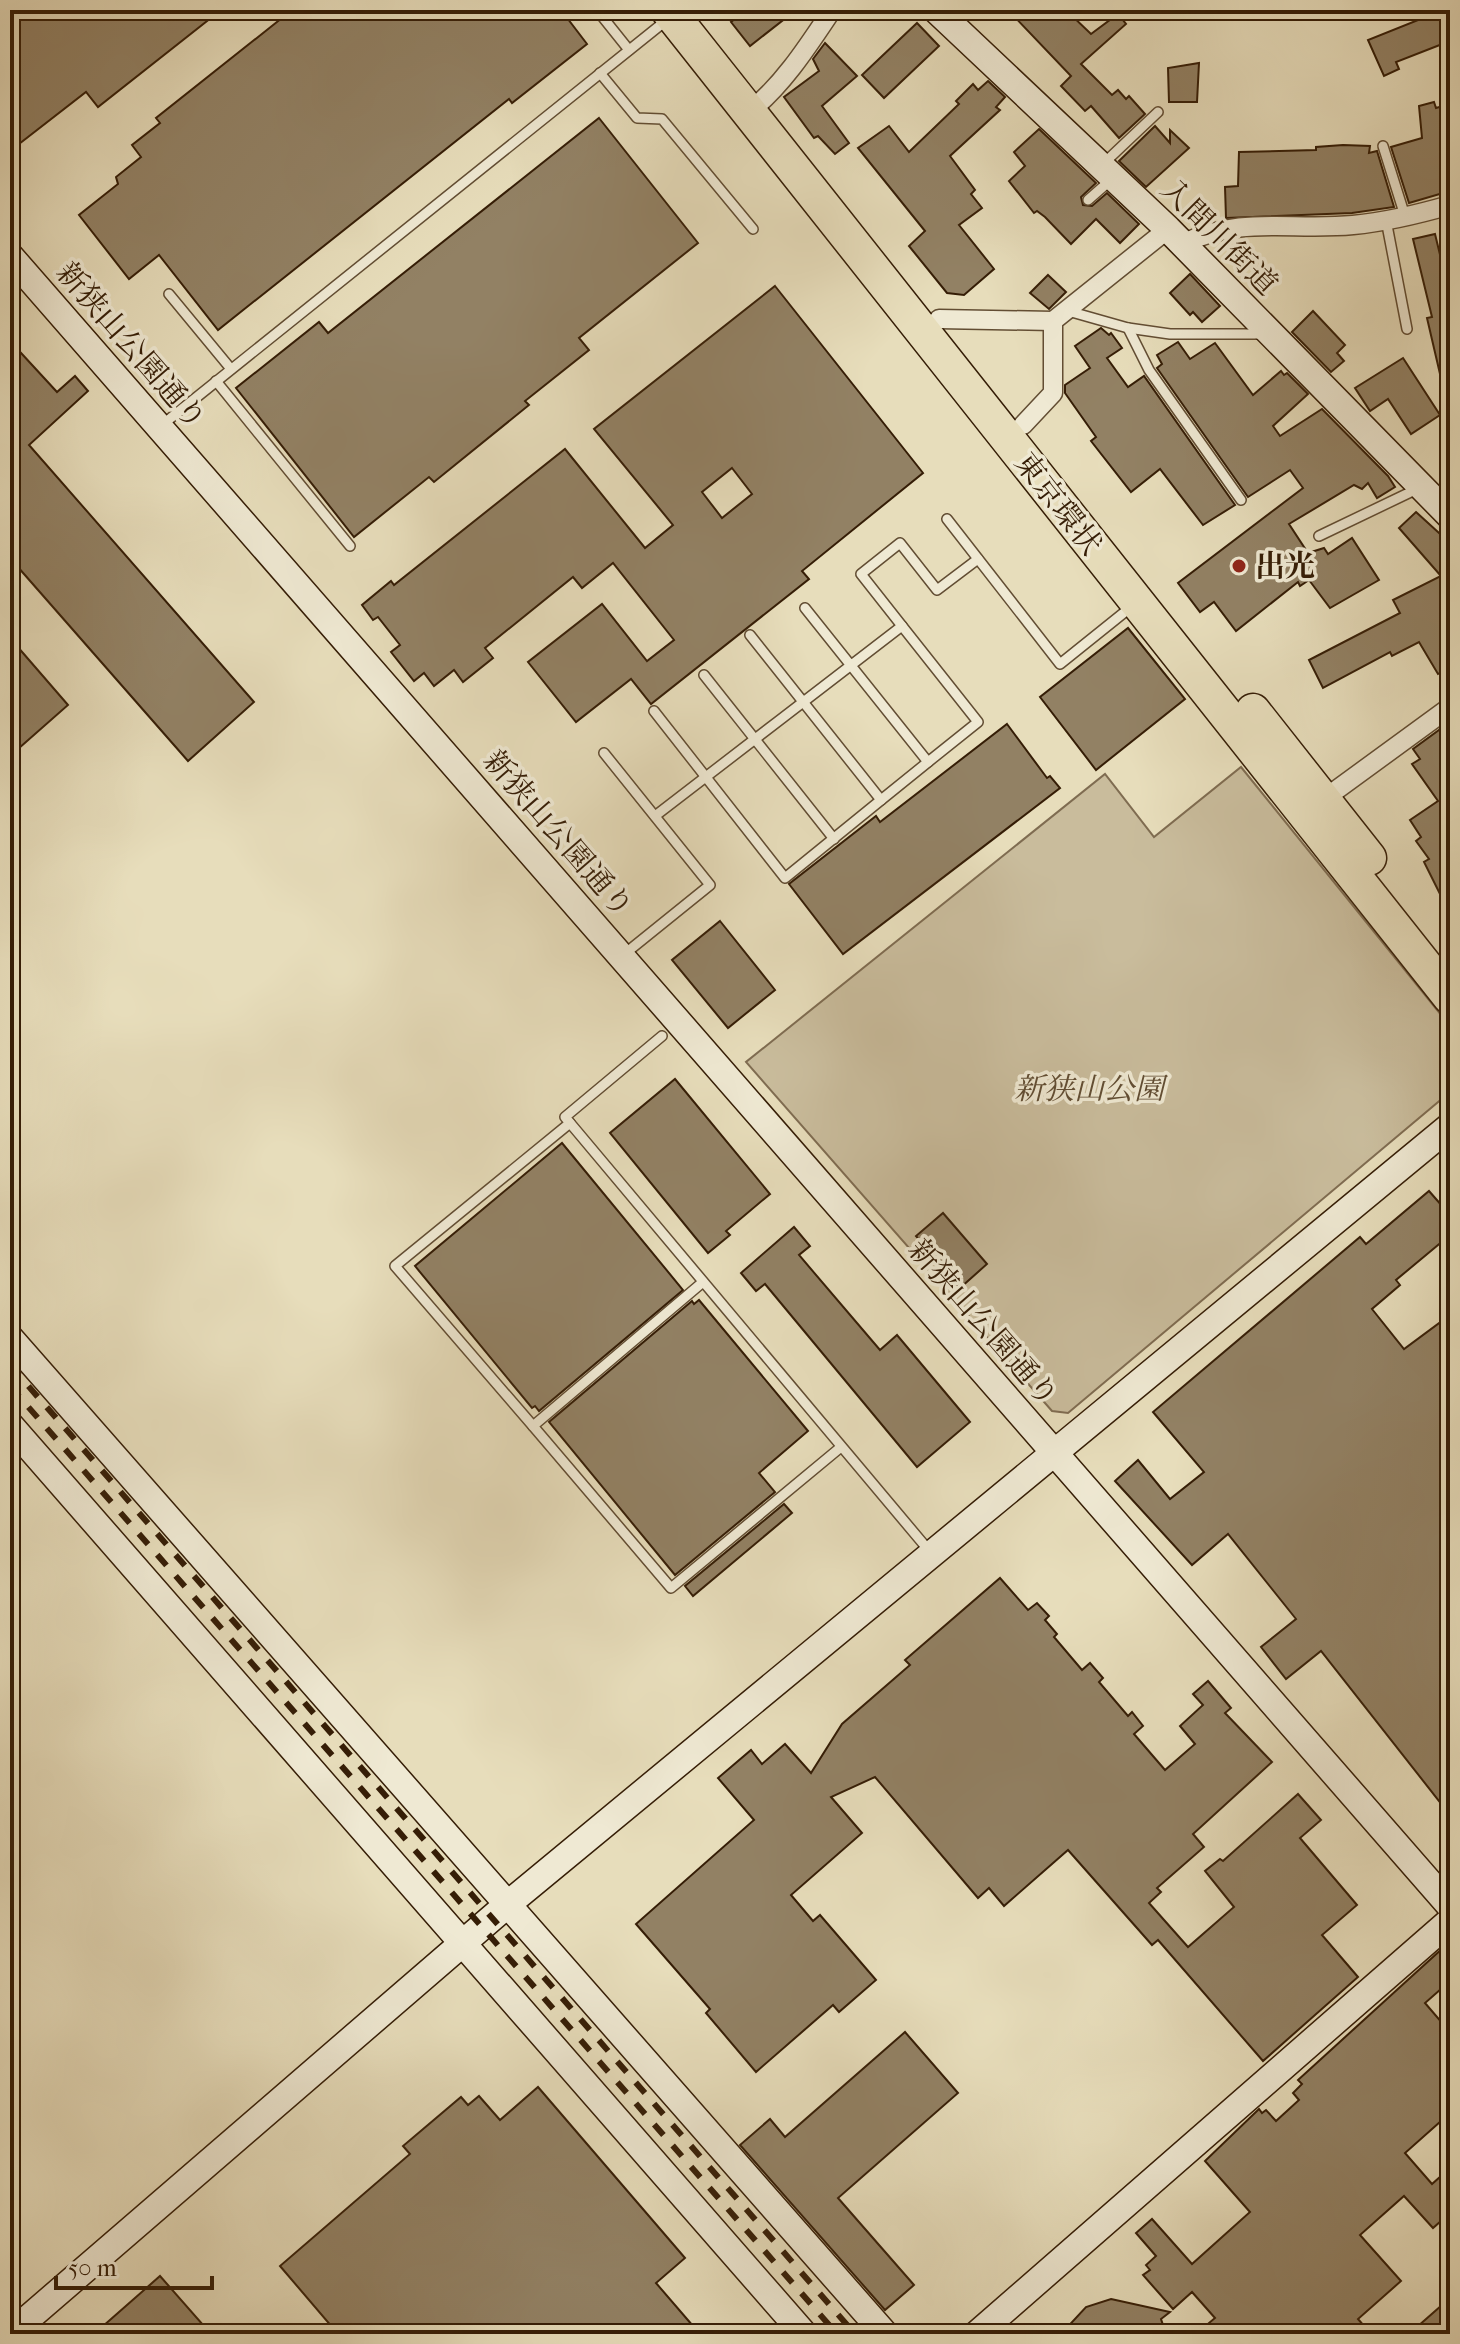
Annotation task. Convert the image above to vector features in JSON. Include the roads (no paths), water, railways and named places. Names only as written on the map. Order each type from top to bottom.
[{"type":"highway","name":"東京環状","points":[[678,12],[939,319],[1324,799],[1450,962]]},
{"type":"highway","name":"東京環状","points":[[757,106],[1136,602],[1450,997]]},
{"type":"street","points":[[757,106],[832,10]]},
{"type":"street","name":"入間川街道","points":[[936,10],[1175,236],[1450,516]]},
{"type":"street","points":[[939,319],[1060,316],[1175,236],[1257,223],[1352,225],[1446,206]]},
{"type":"street","name":"新狭山公園通り","points":[[10,256],[1450,1906]]},
{"type":"street","points":[[1023,425],[1053,393],[1060,316]]},
{"type":"street","points":[[1324,799],[1450,707]]},
{"type":"street","points":[[10,2334],[508,1904],[1056,1455],[1450,1126]]},
{"type":"street","points":[[10,1338],[885,2334]]},
{"type":"street","points":[[10,1425],[804,2334]]},
{"type":"street","points":[[977,2334],[1450,1921]]},
{"type":"lane","points":[[597,10],[629,50]]},
{"type":"lane","points":[[159,427],[678,12]]},
{"type":"lane","points":[[600,73],[637,118],[662,119],[753,229]]},
{"type":"lane","points":[[1088,200],[1108,171],[1158,112]]},
{"type":"lane","points":[[1383,146],[1405,216]]},
{"type":"lane","points":[[1446,206],[1450,238]]},
{"type":"lane","points":[[1386,220],[1407,329]]},
{"type":"lane","points":[[169,294],[231,369]]},
{"type":"lane","points":[[1060,316],[1170,334],[1270,334]]},
{"type":"lane","points":[[1128,328],[1149,370],[1241,500]]},
{"type":"lane","points":[[216,381],[350,546]]},
{"type":"lane","points":[[1319,536],[1421,487]]},
{"type":"lane","points":[[947,519],[1060,664],[1136,602]]},
{"type":"lane","points":[[654,711],[785,878],[978,722],[861,574],[900,543],[937,590],[978,559]]},
{"type":"lane","points":[[805,608],[928,762]]},
{"type":"lane","points":[[655,816],[902,626]]},
{"type":"lane","points":[[750,635],[881,800]]},
{"type":"lane","points":[[704,675],[834,839]]},
{"type":"lane","points":[[604,753],[710,885],[622,956]]},
{"type":"lane","points":[[662,1036],[565,1117],[933,1556]]},
{"type":"lane","points":[[570,1123],[395,1266],[671,1588],[841,1447]]},
{"type":"lane","points":[[533,1426],[703,1282]]},
{"type":"railway","points":[[10,1365],[855,2334]]},
{"type":"railway","points":[[10,1386],[837,2334]]},
{"type":"place","name":"出光","points":[[1239,566]]},
{"type":"park label","name":"新狭山公園","points":[[1089,1089]]}]
